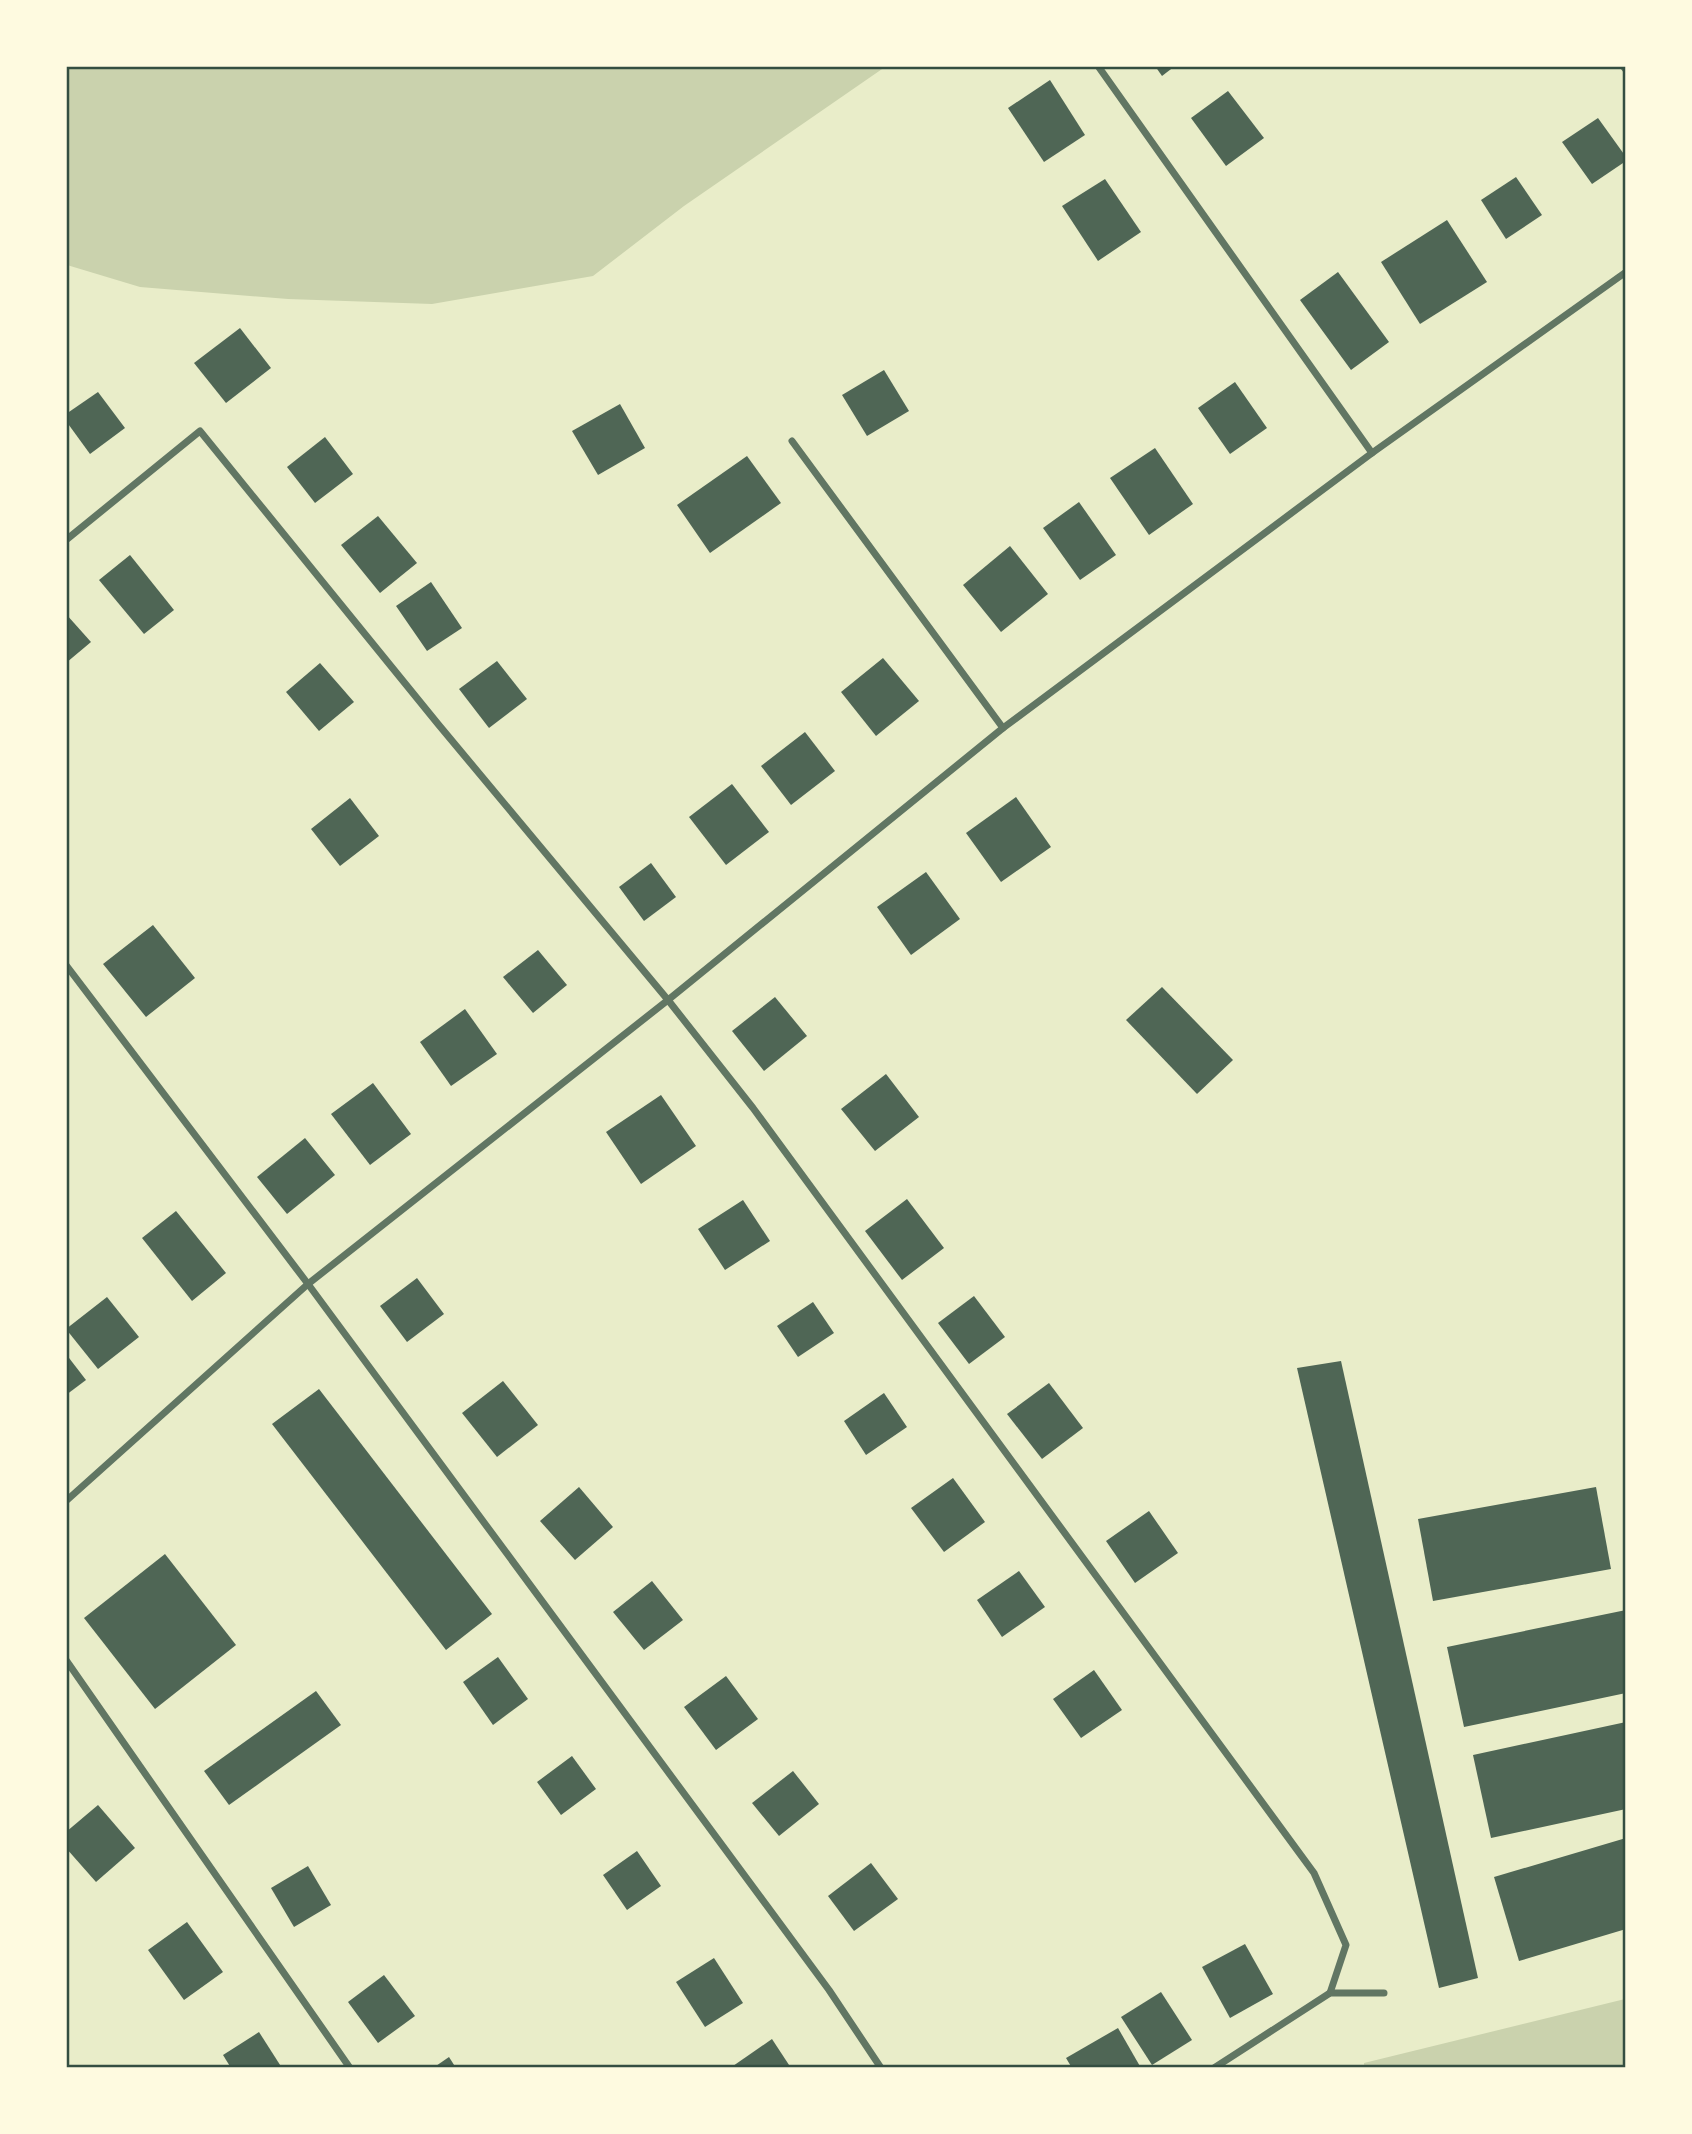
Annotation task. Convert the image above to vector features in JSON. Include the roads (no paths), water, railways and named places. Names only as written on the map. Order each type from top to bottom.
[{"type":"street","points":[[1098,66],[1372,453]]},
{"type":"street","points":[[66,1501],[309,1283],[668,1000],[1003,728],[1372,453],[1626,272]]},
{"type":"street","points":[[66,540],[200,431],[668,1000],[753,1108],[1314,1873],[1346,1945],[1329,1993]]},
{"type":"street","points":[[792,441],[1003,728]]},
{"type":"street","points":[[66,965],[309,1283],[821,1979],[881,2067]]},
{"type":"street","points":[[66,1660],[350,2067]]},
{"type":"street","points":[[1214,2067],[1329,1993],[1384,1993]]}]
